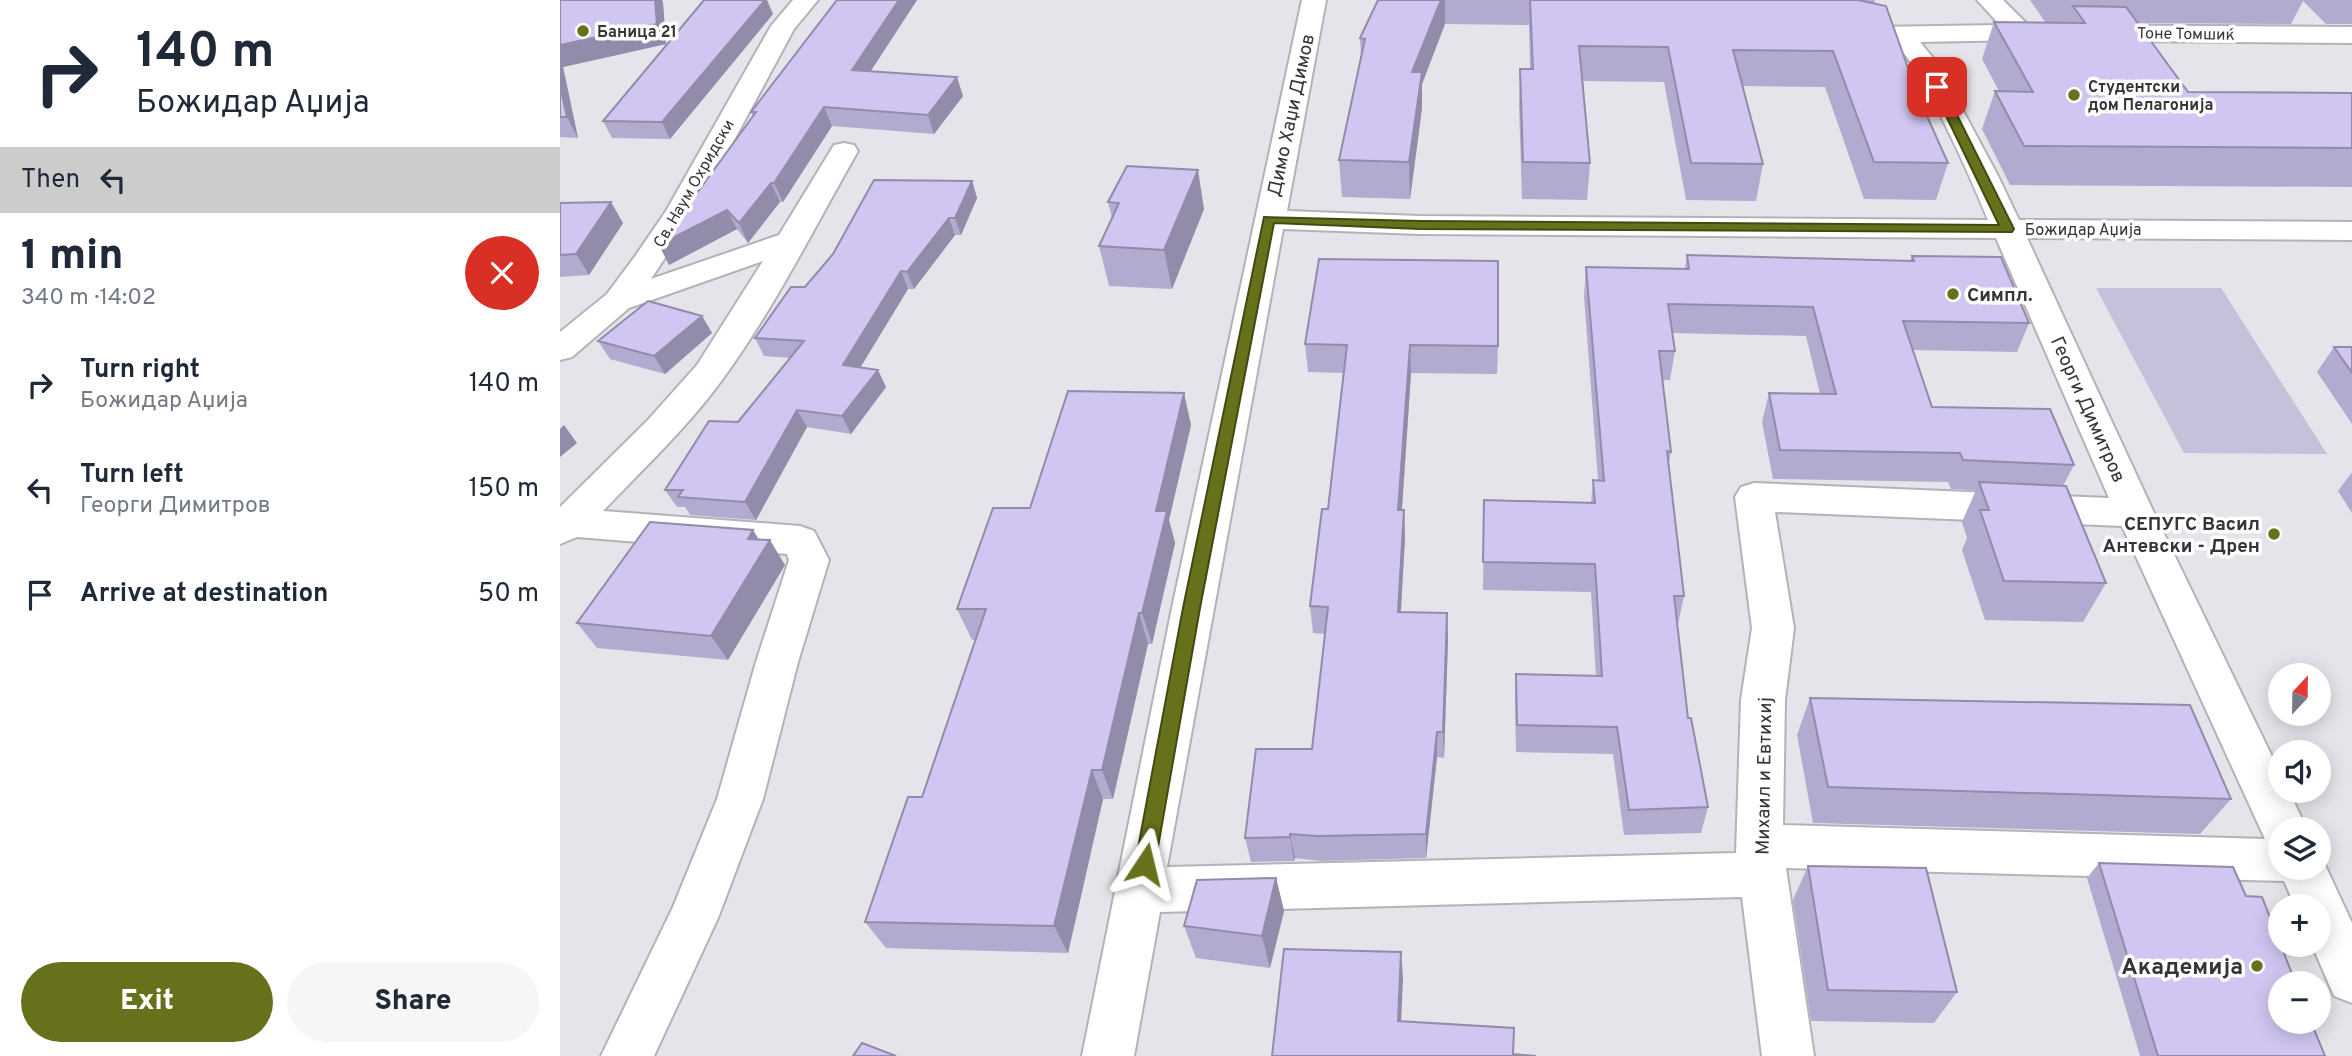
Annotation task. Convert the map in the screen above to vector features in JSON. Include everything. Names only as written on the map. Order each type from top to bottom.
[{"type":"street","name":"Св. Наум Охридски","points":[[560,349],[618,301],[681,211],[776,37],[806,0]]},
{"type":"street","name":"Димо Хаџи Димов","points":[[1108,1056],[1192,608],[1314,0]]},
{"type":"street","points":[[1989,0],[2021,32]]},
{"type":"street","points":[[2294,9],[2318,35]]},
{"type":"street","name":"Тоне Томшиќ","points":[[1862,27],[1900,35],[2021,32],[2352,35]]},
{"type":"street","name":"Георги Димитров","points":[[1900,35],[1925,64],[1984,177],[2135,513],[2278,817]]},
{"type":"street","points":[[565,526],[660,430],[709,373],[740,327],[844,151]]},
{"type":"street","name":"Божидар Аџија","points":[[1268,219],[1420,225],[2352,231]]},
{"type":"street","points":[[618,301],[791,242]]},
{"type":"street","name":"Михаил и Евтихиј","points":[[1788,1056],[1761,860],[1763,700],[1773,628],[1754,497],[2135,513]]},
{"type":"street","points":[[565,526],[800,541],[808,560],[740,799],[693,918],[627,1056]]},
{"type":"street","points":[[1162,890],[1761,860],[2268,861]]},
{"type":"street","points":[[2307,880],[2352,978]]},
{"type":"shaded area","points":[[2096,288],[2221,288],[2327,454],[2184,453]]},
{"type":"building","points":[[560,0],[655,0],[657,24],[560,45]]},
{"type":"building","points":[[704,0],[765,0],[662,122],[603,121]]},
{"type":"building","points":[[837,0],[899,0],[852,70],[957,77],[928,115],[824,107],[774,183],[771,183],[739,223],[727,210],[659,245],[756,112],[751,112]]},
{"type":"building","points":[[1378,0],[1441,0],[1412,72],[1422,72],[1409,162],[1339,160],[1365,39],[1360,38]]},
{"type":"building","points":[[1530,0],[1858,0],[1886,6],[1918,96],[1948,163],[1874,162],[1833,51],[1733,50],[1763,164],[1691,163],[1668,47],[1579,46],[1590,163],[1523,162],[1520,69],[1533,69]]},
{"type":"building","points":[[2073,6],[2126,7],[2188,92],[2352,93],[2352,148],[2024,146],[1995,91],[2033,92],[1994,22],[2085,23]]},
{"type":"building","points":[[560,85],[567,117],[560,117]]},
{"type":"building","points":[[1127,166],[1198,170],[1164,250],[1099,246],[1119,203],[1108,202]]},
{"type":"building","points":[[874,180],[972,181],[955,218],[949,218],[907,272],[901,271],[843,365],[878,370],[842,416],[797,410],[745,502],[678,497],[683,490],[665,490],[709,421],[738,422],[804,341],[755,338],[791,287],[805,287],[833,254]]},
{"type":"building","points":[[611,202],[576,254],[560,255],[560,203]]},
{"type":"building","points":[[1687,255],[1914,261],[1912,256],[2001,257],[2029,323],[1903,321],[1932,407],[2050,409],[2074,465],[1963,460],[1960,453],[1780,450],[1769,393],[1836,394],[1813,307],[1668,304],[1675,351],[1659,351],[1671,452],[1667,451],[1684,596],[1674,596],[1688,718],[1691,718],[1708,807],[1629,810],[1617,727],[1517,725],[1516,674],[1602,676],[1595,564],[1483,562],[1484,500],[1595,503],[1593,480],[1604,481],[1586,267],[1689,269]]},
{"type":"building","points":[[1319,259],[1498,261],[1498,346],[1410,345],[1398,510],[1404,510],[1398,612],[1447,613],[1443,732],[1437,732],[1426,834],[1290,834],[1290,837],[1245,838],[1256,749],[1312,749],[1328,607],[1310,606],[1322,509],[1328,509],[1347,345],[1305,344]]},
{"type":"building","points":[[648,301],[702,316],[654,356],[598,341]]},
{"type":"building","points":[[2334,347],[2352,347],[2352,373]]},
{"type":"building","points":[[1068,391],[1184,393],[1156,511],[1167,511],[1142,613],[1139,613],[1102,770],[1092,770],[1054,926],[865,922],[908,797],[922,797],[986,609],[957,609],[993,508],[1030,508]]},
{"type":"building","points":[[1979,482],[2066,486],[2106,583],[2004,581],[1980,510],[1989,510]]},
{"type":"building","points":[[650,522],[753,530],[748,539],[770,540],[711,636],[577,623]]},
{"type":"building","points":[[1810,698],[2190,705],[2231,799],[1828,787]]},
{"type":"building","points":[[2099,863],[2233,867],[2246,896],[2262,897],[2268,912],[2268,957],[2285,957],[2291,971],[2268,971],[2268,1034],[2316,1034],[2325,1056],[2158,1056]]},
{"type":"building","points":[[1808,866],[1926,868],[1957,992],[1828,990]]},
{"type":"building","points":[[1276,878],[1262,936],[1184,926],[1197,880]]},
{"type":"building","points":[[1284,949],[1401,952],[1398,1021],[1514,1028],[1513,1054],[1536,1056],[1272,1056]]},
{"type":"building","points":[[862,1043],[896,1056],[853,1056]]},
{"type":"place","name":"Баница 21","points":[[583,31]]},
{"type":"place","name":"Студентски дом Пелагонија","points":[[2074,95]]},
{"type":"place","name":"Симпл.","points":[[1953,294]]},
{"type":"place","name":"СЕПУГС Васил Антевски - Дрен","points":[[2274,534]]},
{"type":"place","name":"Академија","points":[[2257,966]]},
{"type":"route","points":[[1145,864],[1268,219],[1420,225],[2007,229],[1984,177],[1937,87]]}]
